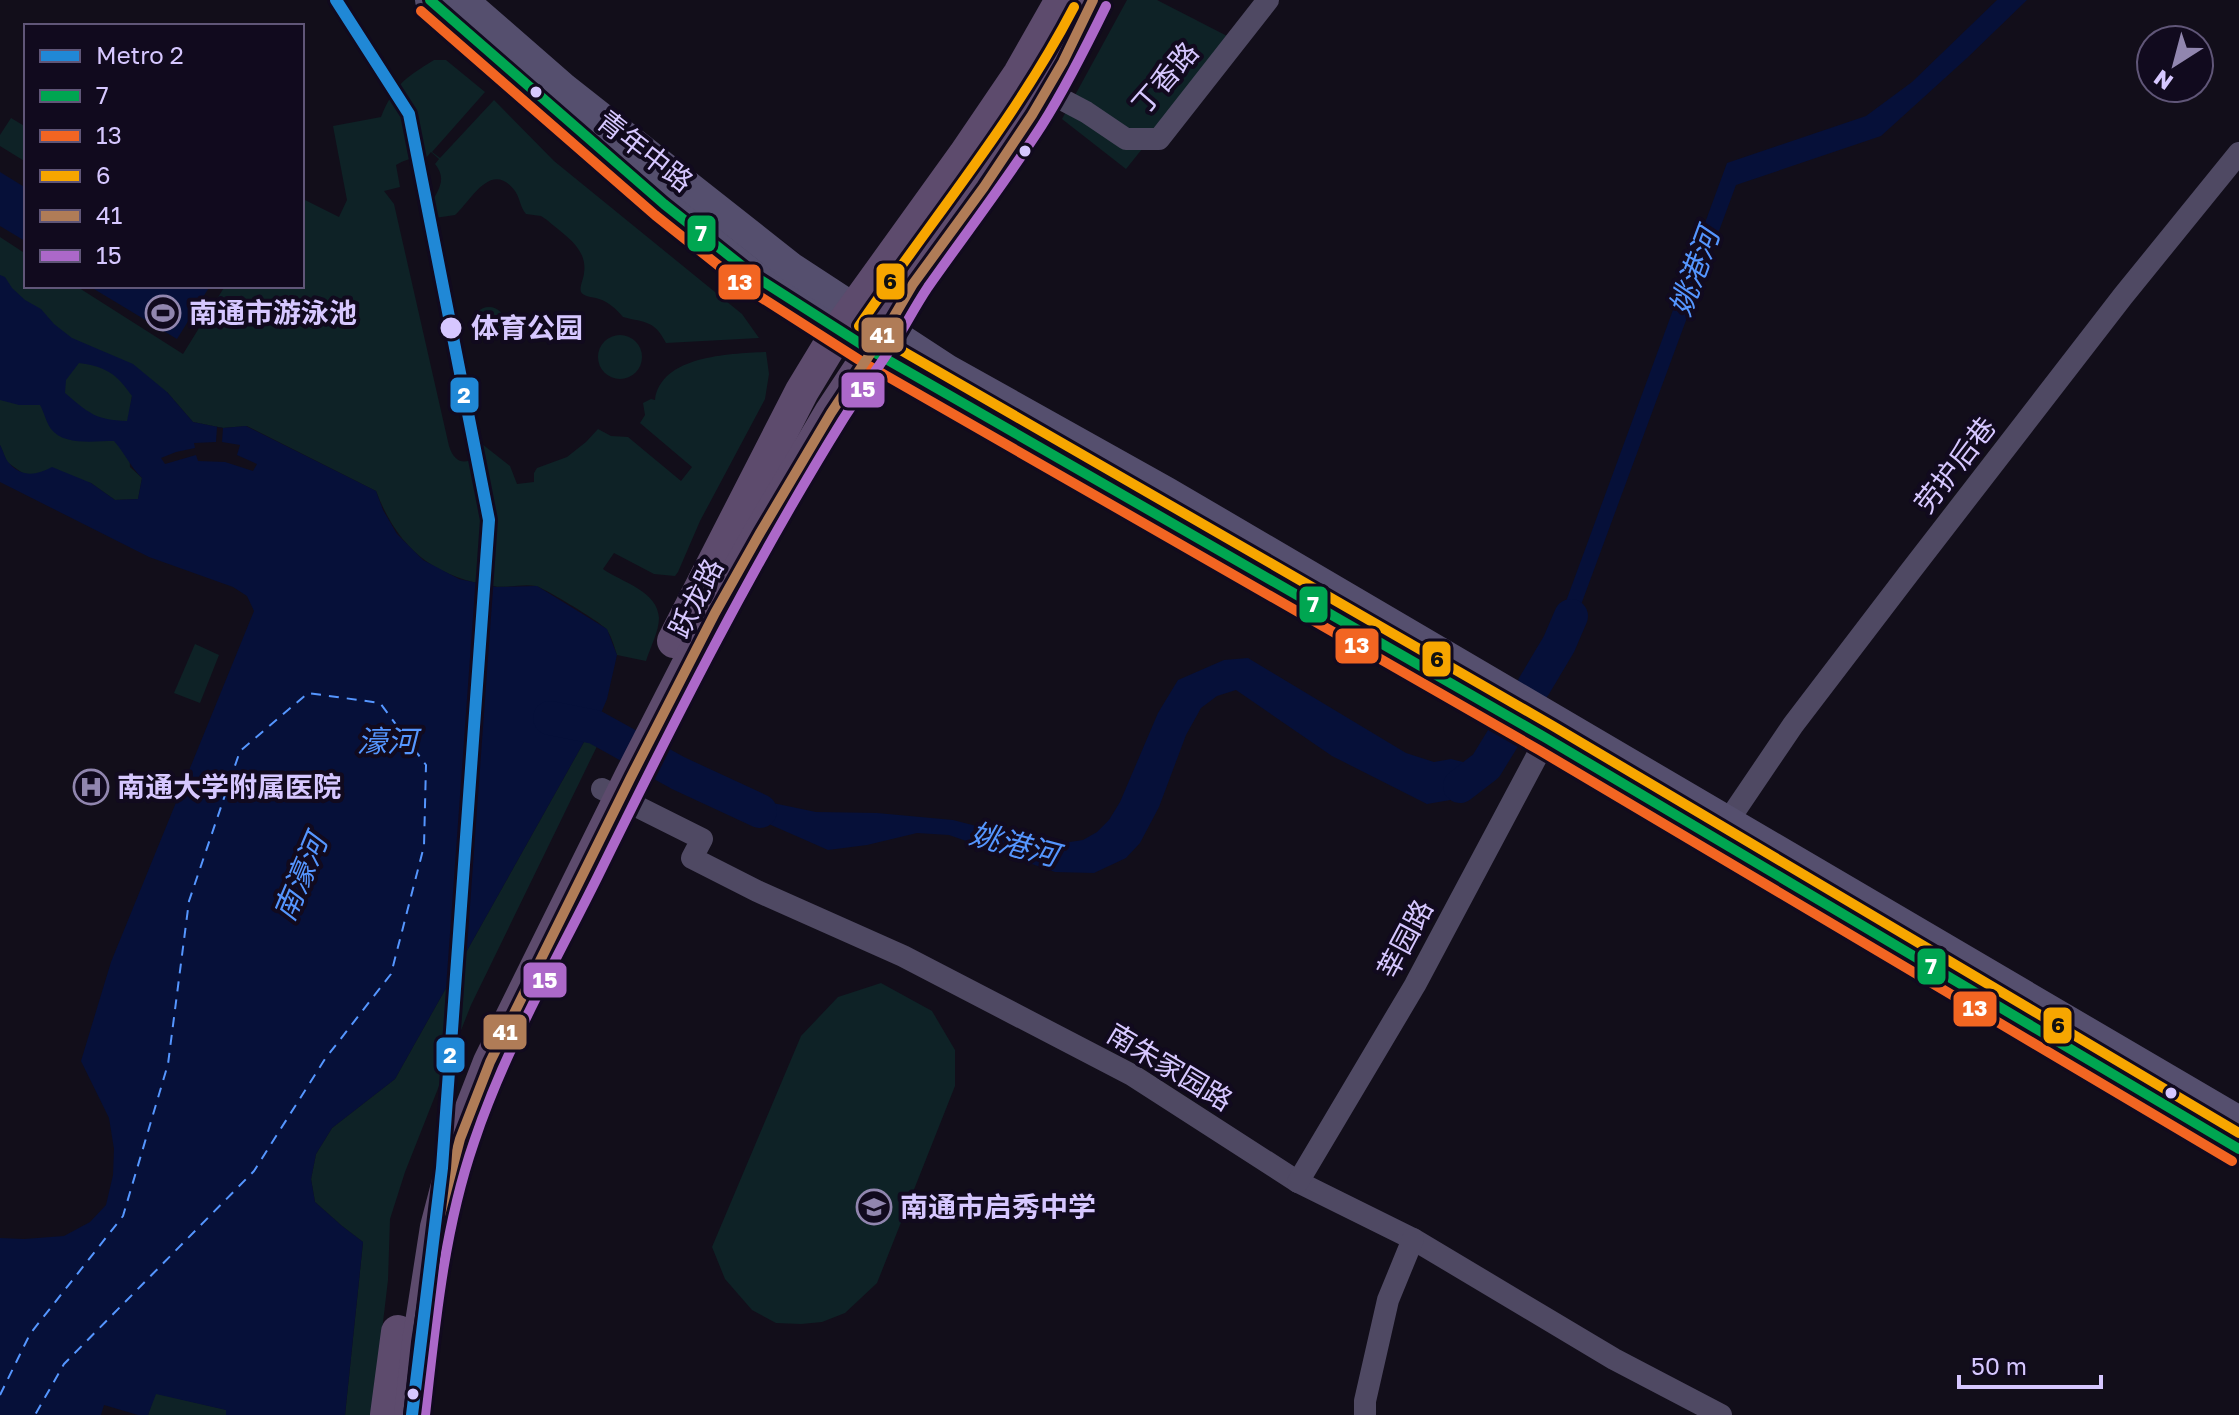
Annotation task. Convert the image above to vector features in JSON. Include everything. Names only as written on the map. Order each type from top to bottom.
[{"type":"main road","name":"青年中路","points":[[430,0],[676,214],[756,277],[846,319],[1551,729],[2239,1149]]},
{"type":"main road","name":"青年中路","points":[[463,0],[577,98],[791,267],[846,319]]},
{"type":"main road","name":"跃龙路","points":[[652,712],[680,629],[802,391],[846,319],[1020,74],[1062,0]]},
{"type":"main road","name":"跃龙路","points":[[411,1415],[437,1227],[460,1139],[490,1062],[617,784],[652,712],[715,613],[831,413],[913,284],[1005,157],[1046,91],[1093,0]]},
{"type":"main road","name":"青年中路","points":[[1551,729],[1728,821],[2239,1121]]},
{"type":"main road","name":"跃龙路","points":[[387,1415],[411,1248],[426,1181],[461,1079],[617,784]]},
{"type":"street","name":"丁香路","points":[[1046,91],[1086,112],[1126,139],[1159,139],[1268,0]]},
{"type":"street","name":"劳护后巷","points":[[1728,821],[1793,725],[2123,296],[2239,153]]},
{"type":"street","name":"莘园路","points":[[1298,1182],[1415,985],[1551,729]]},
{"type":"street","name":"南朱家园路","points":[[617,784],[702,839],[692,858],[757,891],[903,956],[1132,1075],[1298,1182],[1413,1239],[1614,1359],[1721,1415]]},
{"type":"street","points":[[1365,1415],[1365,1401],[1388,1300],[1413,1239]]},
{"type":"green space","points":[[1127,0],[1157,0],[1231,38],[1126,169],[1062,119]]},
{"type":"green space","name":"体育公园","points":[[434,60],[446,60],[485,92],[432,152],[440,158],[494,100],[554,161],[742,314],[759,338],[666,343],[653,326],[623,317],[606,302],[582,294],[584,264],[579,249],[541,216],[526,214],[515,191],[506,182],[498,179],[490,181],[455,215],[435,218],[431,203],[440,184],[441,174],[435,164],[439,159],[431,152],[426,158],[407,160],[396,165],[400,187],[384,191],[394,204],[449,446],[456,458],[466,462],[470,460],[482,444],[510,466],[517,484],[534,482],[537,468],[567,457],[598,429],[611,436],[628,437],[681,481],[692,467],[640,423],[645,415],[643,403],[655,400],[660,385],[670,374],[684,366],[717,356],[766,352],[769,374],[765,399],[700,521],[675,576],[654,574],[614,553],[603,569],[646,594],[657,609],[658,628],[646,661],[617,655],[604,627],[541,588],[472,582],[435,567],[407,544],[395,529],[376,491],[247,426],[223,428],[193,422],[167,392],[132,396],[128,421],[130,467],[142,478],[138,499],[115,500],[91,483],[24,474],[7,462],[0,445],[0,237],[24,253],[24,288],[79,288],[183,354],[224,288],[304,288],[304,199],[339,217],[347,200],[333,126],[381,117],[391,97],[415,72]]},
{"type":"green space","points":[[11,118],[24,126],[24,161],[0,146],[0,135]]},
{"type":"green space","points":[[489,307],[501,311],[505,323],[501,335],[489,339],[477,335],[473,323],[477,311]]},
{"type":"green space","points":[[620,335],[636,341],[642,357],[636,373],[620,379],[604,373],[598,357],[604,341]]},
{"type":"green space","points":[[195,644],[219,655],[200,703],[174,693]]},
{"type":"green space","points":[[589,733],[601,738],[471,1005],[405,1172],[390,1219],[388,1280],[372,1415],[345,1415],[363,1242],[315,1202],[311,1179],[316,1154],[332,1128],[395,1079]]},
{"type":"green space","points":[[881,983],[932,1011],[955,1050],[955,1086],[877,1283],[845,1313],[822,1322],[776,1323],[752,1310],[725,1279],[712,1247],[801,1036],[838,997]]},
{"type":"green space","points":[[155,1393],[227,1410],[226,1415],[148,1415]]},
{"type":"water","points":[[1997,0],[2027,0],[1881,136],[1736,185],[1561,659],[1547,653],[1727,163],[1866,116],[1912,82]]},
{"type":"water","points":[[0,172],[24,187],[24,240],[0,226]]},
{"type":"water","name":"濠河","points":[[0,275],[72,338],[133,364],[167,392],[193,422],[223,428],[246,426],[376,491],[397,534],[423,560],[459,579],[496,587],[537,586],[607,629],[617,655],[607,699],[595,727],[395,1079],[332,1128],[316,1154],[311,1179],[315,1202],[363,1242],[345,1415],[226,1415],[226,1410],[156,1394],[148,1415],[104,1405],[101,1415],[0,1415],[0,1238],[64,1236],[90,1222],[106,1205],[113,1175],[114,1149],[109,1118],[81,1061],[111,962],[254,611],[247,596],[233,587],[149,557],[0,482],[0,445],[8,461],[19,471],[35,473],[52,467],[91,483],[115,500],[138,499],[142,478],[114,441],[64,438],[51,429],[40,405],[19,405],[0,400]],"holes":[[[79,363],[110,372],[132,396],[127,421],[93,414],[65,393],[66,380]]]},
{"type":"water","name":"南通市游泳池","points":[[92,288],[209,288],[177,339]]},
{"type":"water","points":[[1248,658],[1406,753],[1434,762],[1451,759],[1467,763],[1485,754],[1503,761],[1468,797],[1427,804],[1332,756],[1236,690],[1217,696],[1201,708],[1186,735],[1159,807],[1140,843],[1126,858],[1094,873],[1055,872],[949,835],[917,833],[867,845],[828,850],[657,779],[816,812],[877,813],[953,820],[1057,844],[1083,840],[1109,820],[1120,802],[1158,713],[1178,680],[1224,660]]},
{"type":"pier","points":[[217,427],[223,428],[222,442],[240,445],[237,455],[257,464],[253,471],[225,462],[198,461],[196,455],[165,464],[161,458],[195,448],[194,443],[216,442]]},
{"type":"waterway","name":"姚港河","points":[[1534,686],[1559,644],[1571,616]]},
{"type":"waterway","name":"姚港河","points":[[550,718],[595,727],[678,773],[760,811]]},
{"type":"waterway","name":"姚港河","points":[[1460,786],[1486,766],[1505,735]]},
{"type":"ferry route","points":[[0,1395],[30,1334],[123,1216],[168,1064],[189,901],[240,751],[308,693],[380,703],[426,765],[424,846],[391,974],[325,1059],[254,1171],[64,1364],[35,1415]]},
{"type":"metro line","name":"2","points":[[336,0],[409,114],[489,520],[442,1168],[412,1415]]},
{"type":"transit line","name":"7","points":[[430,0],[664,204],[756,277],[872,351],[1546,738],[2239,1149]]},
{"type":"transit line","name":"41","points":[[411,1415],[437,1227],[460,1139],[490,1062],[631,777],[760,533],[913,284],[1032,115],[1063,62],[1093,0]]},
{"type":"transit line","name":"15","points":[[425,1415],[442,1277],[455,1209],[474,1142],[500,1073],[685,703],[776,532],[842,421],[928,287],[1042,125],[1106,6]]},
{"type":"transit line","name":"6","points":[[1074,7],[999,130],[859,326],[1553,726],[2239,1133]]},
{"type":"transit line","name":"13","points":[[421,11],[655,215],[748,289],[864,363],[1539,750],[2232,1161]]},
{"type":"place","name":"南通市游泳池","points":[[163,313]]},
{"type":"place","name":"体育公园","points":[[451,328]]},
{"type":"place","name":"南通大学附属医院","points":[[91,787]]},
{"type":"place","name":"南通市启秀中学","points":[[874,1207]]},
{"type":"water label","name":"南濠河","points":[[301,878]]}]
